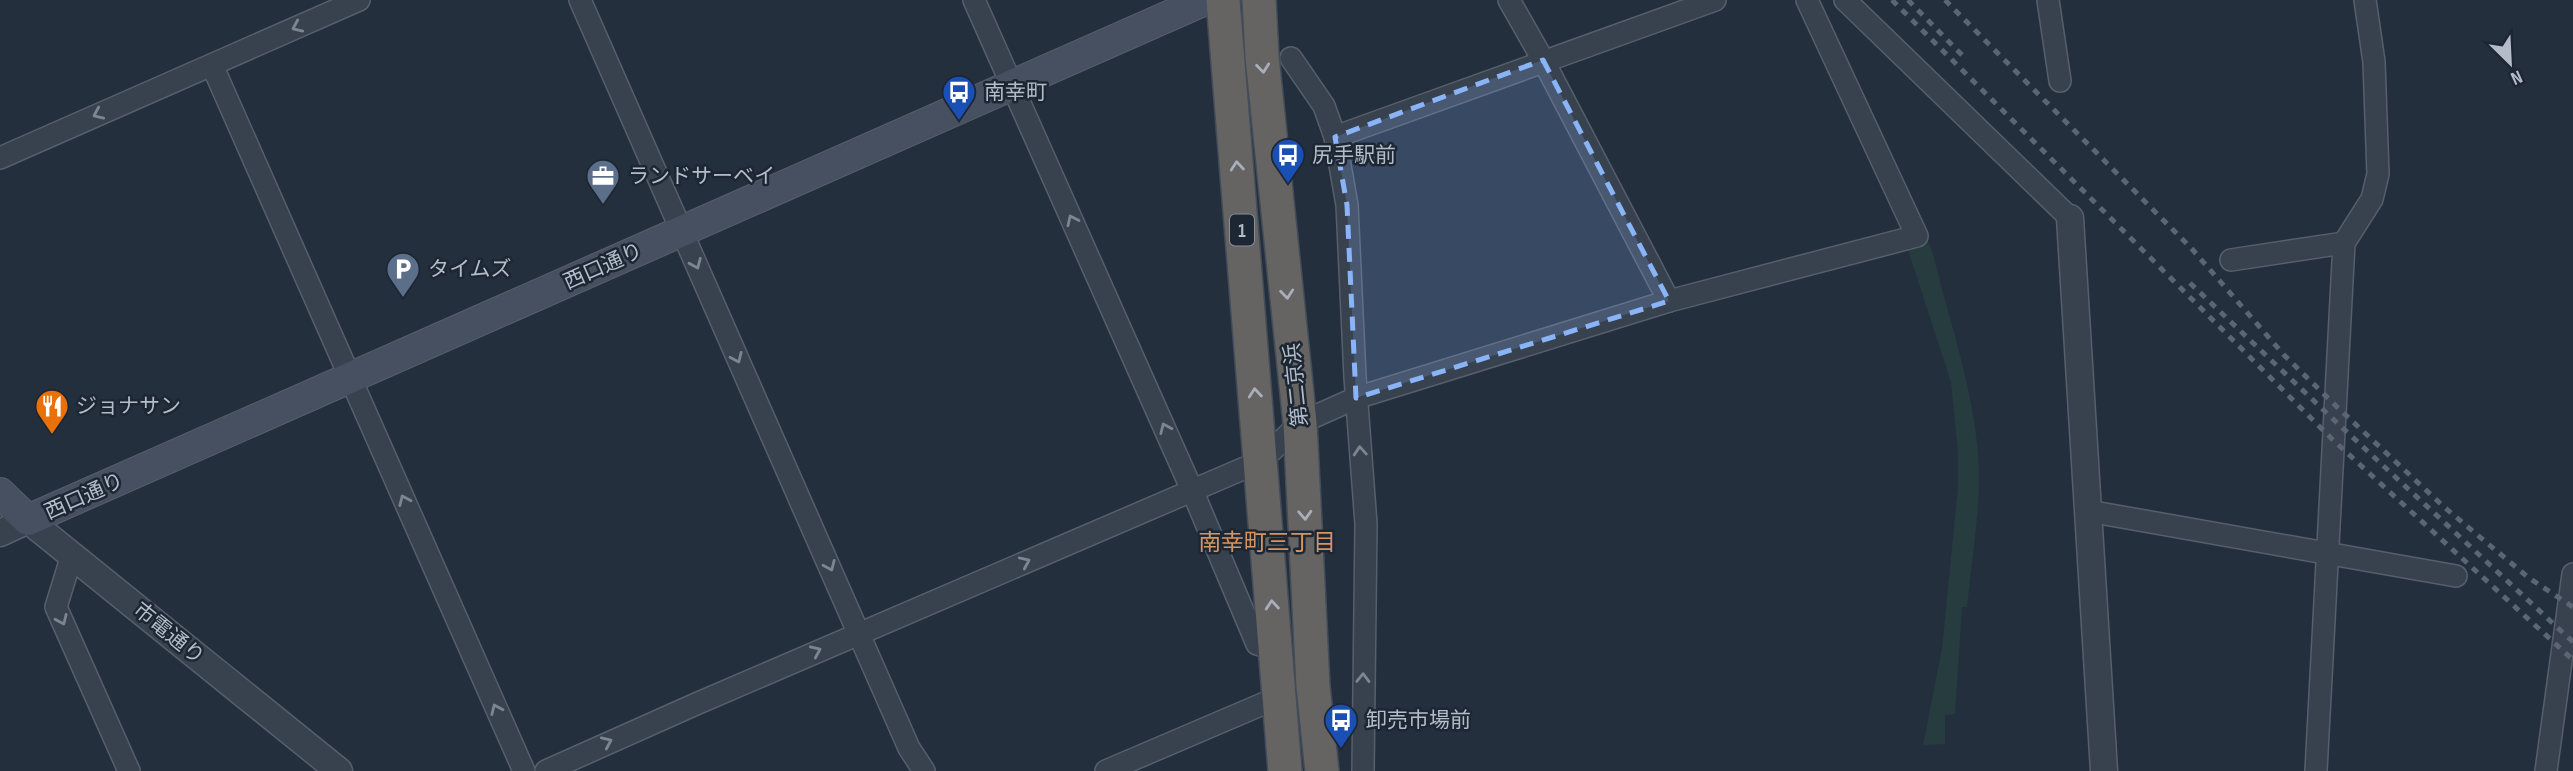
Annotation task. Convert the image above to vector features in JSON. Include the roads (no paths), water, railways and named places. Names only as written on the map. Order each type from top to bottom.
[{"type":"highway","name":"第二京浜","points":[[1223,0],[1285,771]]},
{"type":"highway","name":"第二京浜","points":[[1259,0],[1262,57],[1300,423],[1313,686],[1322,771]]},
{"type":"main road","name":"西口通り","points":[[28,520],[1205,0]]},
{"type":"main road","name":"市電通り","points":[[0,493],[28,520]]},
{"type":"street","points":[[0,158],[359,0]]},
{"type":"street","points":[[580,0],[909,748],[924,771]]},
{"type":"street","points":[[974,0],[1192,490],[1257,644],[1276,650]]},
{"type":"street","points":[[1509,0],[1669,301]]},
{"type":"street","points":[[1335,137],[1715,0]]},
{"type":"street","points":[[546,771],[1261,461],[1300,423],[1356,398],[1669,301],[1917,236],[1807,0]]},
{"type":"street","points":[[1844,0],[2070,218],[2104,771]]},
{"type":"street","points":[[2048,0],[2060,81]]},
{"type":"street","points":[[2316,771],[2344,243],[2372,199],[2378,174],[2374,62],[2365,0]]},
{"type":"street","points":[[1291,58],[1324,106],[1335,137],[1347,205],[1356,398],[1366,524],[1363,771]]},
{"type":"street","points":[[212,65],[524,771]]},
{"type":"street","points":[[2231,260],[2344,243]]},
{"type":"street","points":[[2088,511],[2456,576]]},
{"type":"street","name":"西口通り","points":[[0,533],[28,520]]},
{"type":"street","name":"市電通り","points":[[28,520],[339,771]]},
{"type":"street","points":[[72,555],[57,607],[129,771]]},
{"type":"street","points":[[2546,771],[2573,574]]},
{"type":"street","points":[[1106,771],[1279,697]]},
{"type":"railway","points":[[1892,0],[2333,440],[2573,660]]},
{"type":"railway","points":[[1908,0],[1962,55]]},
{"type":"railway","points":[[1945,0],[2192,249],[2284,355],[2335,405],[2444,507],[2529,578],[2573,607]]},
{"type":"railway","points":[[2190,283],[2573,642]]},
{"type":"place","name":"南幸町","points":[[959,122]]},
{"type":"place","name":"尻手駅前","points":[[1288,185]]},
{"type":"place","name":"ランドサーベイ","points":[[603,206]]},
{"type":"place","name":"タイムズ","points":[[403,299]]},
{"type":"place","name":"ジョナサン","points":[[52,436]]},
{"type":"place","name":"卸売市場前","points":[[1341,750]]},
{"type":"district","name":"南幸町三丁目","points":[[1267,542]]}]
